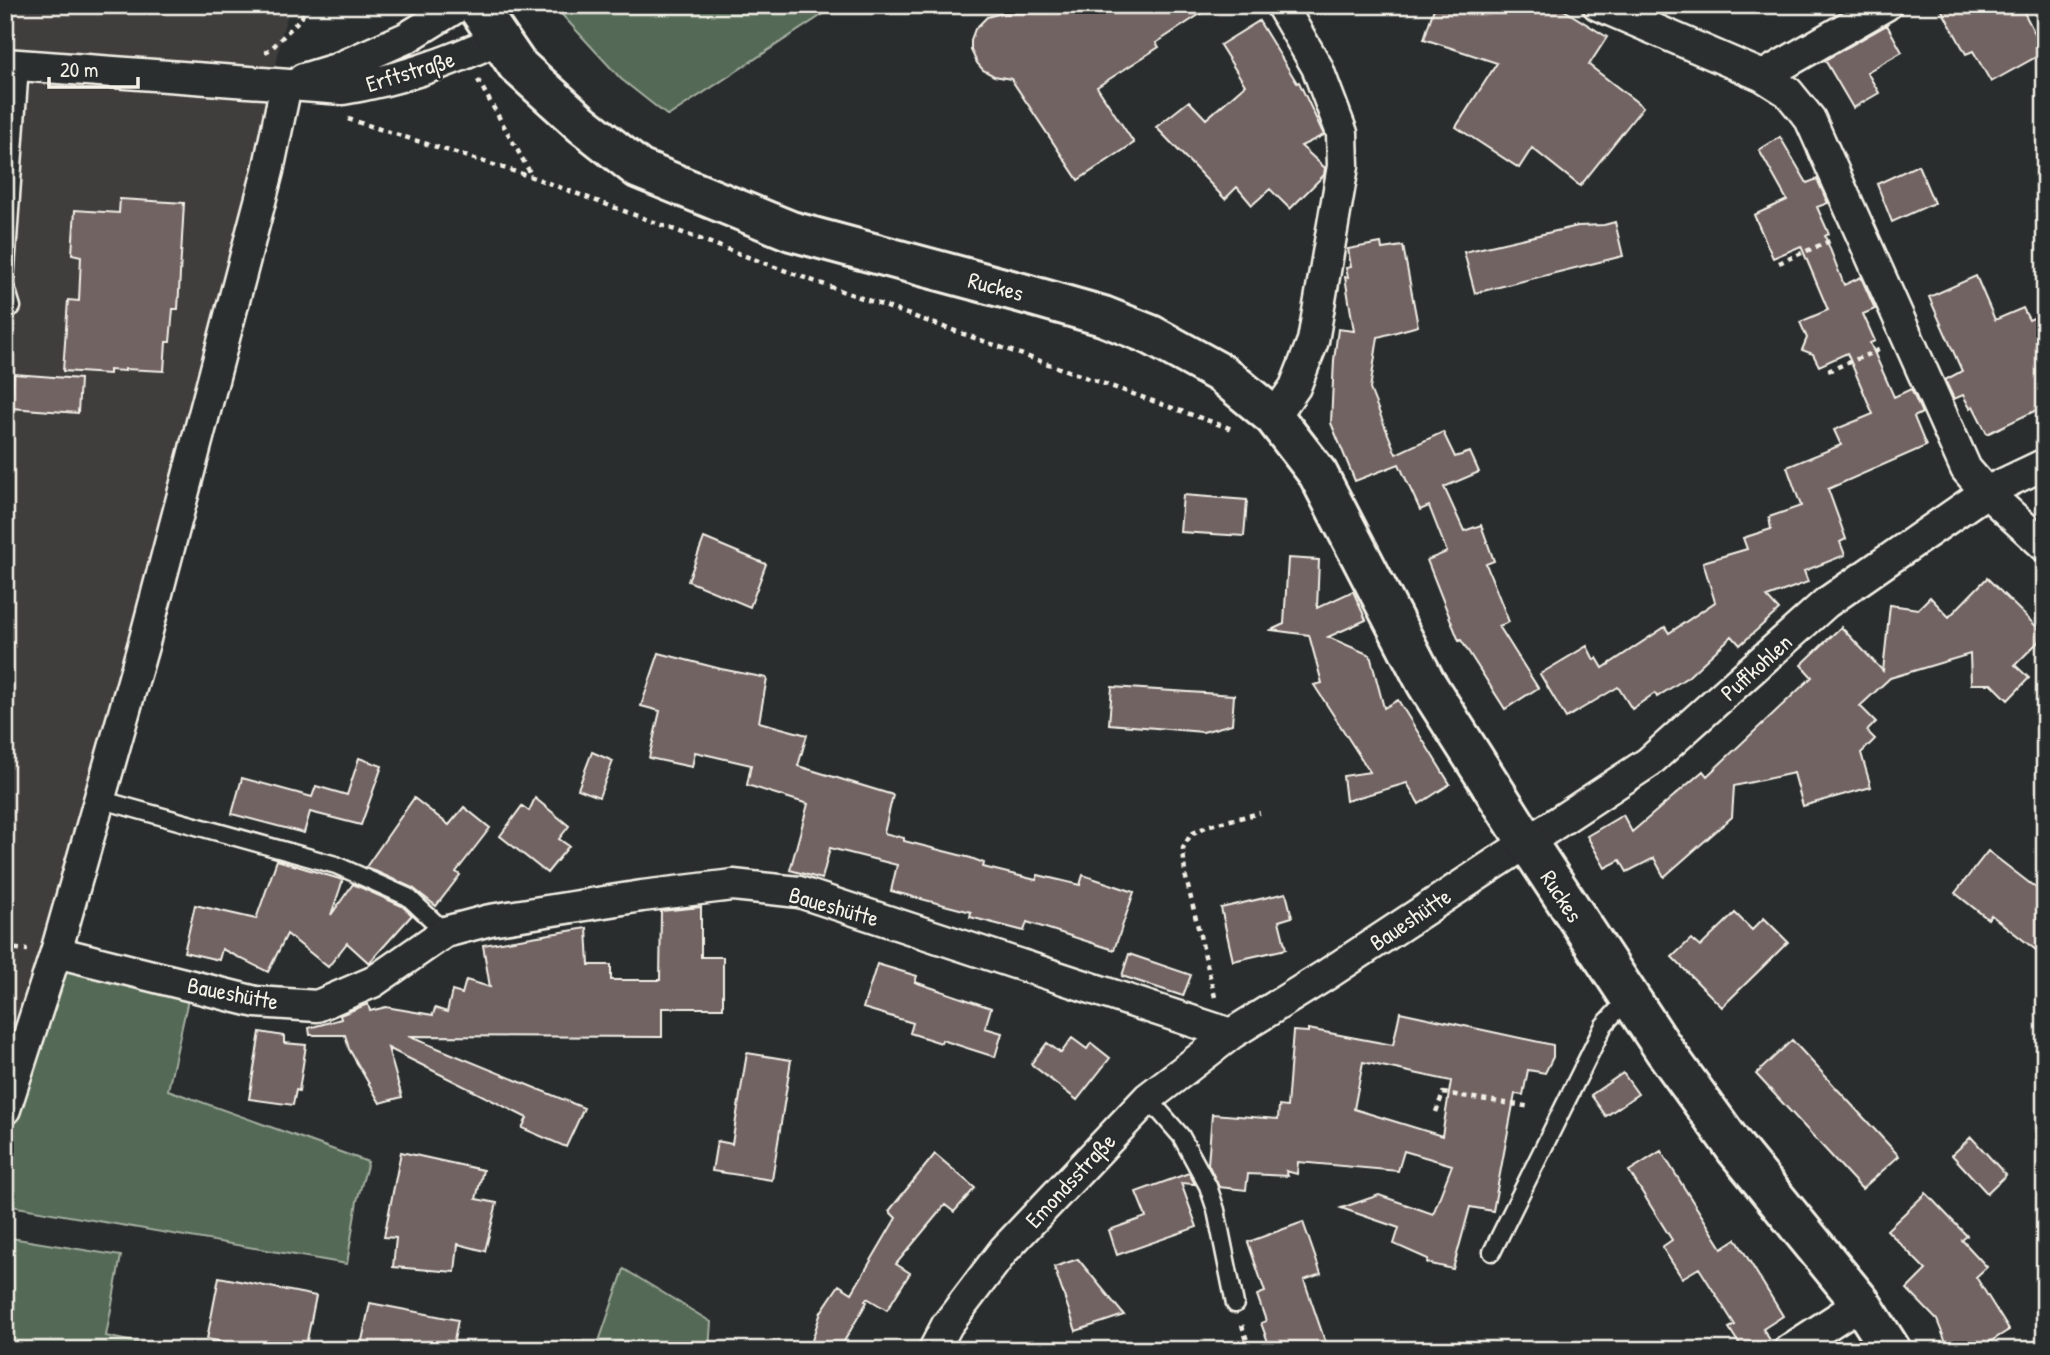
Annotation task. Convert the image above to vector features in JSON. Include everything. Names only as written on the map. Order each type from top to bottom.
[{"type":"main road","name":"Ruckes","points":[[476,5],[501,16],[577,99],[626,141],[698,195],[791,231],[1115,321],[1151,335],[1222,374],[1274,417],[1318,474],[1426,683],[1629,997],[1689,1087],[1861,1303],[1891,1350]]},
{"type":"street","name":"Erftstraße","points":[[285,85],[336,69],[406,38],[460,5]]},
{"type":"street","points":[[1274,417],[1295,387],[1313,341],[1343,166],[1342,133],[1317,67],[1281,5]]},
{"type":"street","points":[[1598,5],[1763,76],[1788,92],[1810,120],[1966,469],[1986,492],[2045,546]]},
{"type":"street","points":[[1763,76],[1886,5]]},
{"type":"street","name":"Erftstraße","points":[[13,64],[343,89],[385,82],[464,55],[501,16]]},
{"type":"street","points":[[5,1109],[57,952],[145,639],[265,184],[285,85]]},
{"type":"street","name":"Puffkohlen","points":[[1527,842],[1650,762],[1826,603],[1986,492],[2045,464]]},
{"type":"street","name":"Baueshütte","points":[[57,952],[256,1002],[317,1006],[373,982],[445,932],[490,920],[733,885],[799,892],[1223,1031],[1326,975],[1527,842]]},
{"type":"street","name":"Emondsstraße","points":[[934,1350],[947,1325],[1004,1250],[1148,1098],[1223,1031]]},
{"type":"street","points":[[1789,1350],[1861,1303]]},
{"type":"lane","points":[[12,307],[5,284],[13,64]]},
{"type":"lane","points":[[99,800],[337,865],[408,897],[445,932]]},
{"type":"lane","points":[[1492,1252],[1604,1025],[1629,997]]},
{"type":"lane","points":[[1148,1098],[1181,1136],[1208,1186],[1216,1210],[1235,1304]]},
{"type":"path","points":[[464,55],[532,177]]},
{"type":"path","points":[[338,116],[532,177],[793,274],[1256,438],[1274,417]]},
{"type":"path","points":[[1779,263],[1859,228]]},
{"type":"path","points":[[1828,372],[1908,338]]},
{"type":"path","points":[[1223,1031],[1185,874],[1183,848],[1191,834],[1210,825],[1260,813]]},
{"type":"path","points":[[1436,1112],[1443,1093],[1531,1107]]},
{"type":"shaded area","points":[[5,5],[291,5],[282,32],[252,196],[5,1109]]},
{"type":"green space","points":[[553,5],[837,5],[668,116],[621,79]]},
{"type":"green space","points":[[56,952],[191,986],[168,1090],[368,1162],[357,1201],[347,1264],[5,1205],[5,1109]]},
{"type":"green space","points":[[5,1237],[121,1256],[106,1336],[156,1347],[155,1350],[5,1350]]},
{"type":"green space","points":[[624,1269],[711,1322],[709,1350],[596,1350]]},
{"type":"building","points":[[1041,5],[1214,5],[1156,43],[1159,47],[1097,87],[1134,143],[1078,180],[1011,79],[994,76],[983,70],[971,50],[975,29],[987,17],[1001,13],[1046,13]]},
{"type":"building","points":[[1435,5],[1556,5],[1607,37],[1589,65],[1643,107],[1580,186],[1532,148],[1519,168],[1456,127],[1497,63],[1424,39]]},
{"type":"building","points":[[1939,5],[2020,5],[2045,52],[1991,82],[1973,51],[1966,54]]},
{"type":"building","points":[[1259,21],[1297,83],[1299,82],[1324,135],[1301,146],[1325,168],[1324,175],[1290,209],[1270,189],[1252,205],[1237,187],[1225,199],[1156,127],[1189,101],[1206,119],[1245,85],[1220,45]]},
{"type":"building","points":[[1887,25],[1902,52],[1867,72],[1879,93],[1853,108],[1825,60]]},
{"type":"building","points":[[1780,137],[1807,183],[1817,179],[1828,203],[1817,207],[1829,234],[1825,236],[1844,285],[1861,277],[1875,309],[1863,314],[1875,341],[1870,343],[1894,397],[1911,389],[1922,413],[1914,417],[1926,446],[1828,489],[1846,539],[1840,542],[1845,555],[1804,571],[1808,582],[1767,597],[1779,610],[1740,645],[1732,636],[1689,676],[1657,697],[1655,693],[1632,709],[1618,687],[1566,718],[1540,674],[1587,646],[1594,660],[1597,658],[1603,668],[1665,627],[1669,633],[1715,602],[1703,562],[1747,549],[1743,538],[1771,529],[1769,517],[1801,506],[1787,467],[1841,445],[1834,430],[1873,414],[1847,353],[1819,366],[1813,354],[1802,350],[1807,338],[1800,322],[1828,310],[1801,246],[1773,258],[1754,215],[1787,200],[1759,150]]},
{"type":"building","points":[[1918,165],[1934,203],[1892,222],[1877,184]]},
{"type":"building","points":[[120,199],[184,203],[178,309],[173,309],[170,342],[166,342],[164,371],[125,369],[109,370],[109,374],[63,371],[68,300],[79,301],[81,256],[72,254],[75,210],[119,213]]},
{"type":"building","points":[[1615,222],[1623,256],[1475,293],[1464,252],[1578,226]]},
{"type":"building","points":[[1381,243],[1382,249],[1403,246],[1418,326],[1378,337],[1370,389],[1396,454],[1443,432],[1455,457],[1470,452],[1479,472],[1444,487],[1464,531],[1481,525],[1494,561],[1486,564],[1509,622],[1499,626],[1538,688],[1505,709],[1461,640],[1459,641],[1427,560],[1447,552],[1429,506],[1420,510],[1399,464],[1355,481],[1331,423],[1338,329],[1354,331],[1345,277],[1348,277],[1346,268],[1351,267],[1348,249]]},
{"type":"building","points":[[1976,276],[1995,320],[2023,308],[2029,320],[2045,313],[2045,406],[1987,434],[1973,406],[1970,408],[1963,395],[1954,399],[1945,380],[1962,371],[1929,297]]},
{"type":"building","points":[[14,374],[80,379],[78,413],[11,408]]},
{"type":"building","points":[[1183,495],[1247,500],[1244,536],[1180,532]]},
{"type":"building","points":[[704,538],[766,564],[750,607],[688,581]]},
{"type":"building","points":[[1288,558],[1319,560],[1317,608],[1353,591],[1366,620],[1328,637],[1370,655],[1384,708],[1398,700],[1450,784],[1419,804],[1407,783],[1346,801],[1343,776],[1370,772],[1314,685],[1322,683],[1309,635],[1271,630],[1284,624]]},
{"type":"building","points":[[1987,578],[2045,635],[2015,665],[2029,678],[2008,700],[1992,684],[1971,684],[1970,654],[1890,678],[1860,706],[1876,722],[1867,731],[1875,739],[1861,753],[1871,787],[1803,806],[1794,773],[1734,786],[1732,817],[1664,877],[1654,858],[1627,872],[1620,860],[1605,868],[1587,836],[1623,815],[1632,832],[1703,771],[1707,776],[1812,677],[1801,665],[1841,627],[1883,671],[1890,605],[1918,609],[1930,597],[1949,617]]},
{"type":"building","points":[[659,653],[767,678],[759,722],[807,735],[798,766],[893,795],[884,833],[904,838],[904,841],[971,858],[984,863],[983,867],[1036,880],[1038,875],[1080,885],[1083,875],[1134,892],[1114,950],[1027,922],[1024,931],[970,917],[971,912],[891,891],[897,865],[830,848],[822,879],[790,870],[808,804],[747,785],[751,765],[695,752],[692,767],[649,758],[660,711],[641,706]]},
{"type":"building","points":[[1112,687],[1234,695],[1232,724],[1203,732],[1109,724]]},
{"type":"building","points":[[592,752],[613,761],[599,797],[578,789]]},
{"type":"building","points":[[359,758],[382,766],[361,825],[310,812],[304,833],[232,814],[242,778],[312,797],[316,786],[347,795]]},
{"type":"building","points":[[414,798],[449,825],[464,807],[490,828],[456,872],[460,875],[436,906],[413,888],[366,867]]},
{"type":"building","points":[[535,798],[569,826],[559,839],[569,846],[547,873],[500,836],[522,806],[529,811]]},
{"type":"building","points":[[1988,851],[2045,895],[2045,957],[1991,915],[1988,919],[1955,893]]},
{"type":"building","points":[[277,860],[343,880],[331,915],[353,884],[402,906],[412,915],[369,963],[347,943],[328,967],[287,934],[268,972],[222,949],[219,960],[184,952],[195,905],[256,919]]},
{"type":"building","points":[[1286,893],[1292,917],[1279,921],[1286,949],[1233,961],[1221,908]]},
{"type":"building","points":[[701,907],[701,957],[723,957],[723,1008],[662,1008],[662,1037],[408,1036],[584,1108],[566,1147],[522,1128],[527,1118],[388,1048],[402,1097],[380,1103],[349,1049],[345,1035],[310,1035],[309,1028],[341,1019],[340,1015],[368,1004],[370,1011],[386,1007],[433,1015],[435,1008],[447,1012],[452,991],[462,994],[466,980],[490,987],[483,945],[587,928],[589,965],[611,965],[611,980],[660,980],[661,911]]},
{"type":"building","points":[[1735,913],[1752,930],[1764,918],[1788,942],[1722,1007],[1672,957],[1691,939],[1700,947]]},
{"type":"building","points":[[1129,954],[1191,975],[1183,996],[1122,976]]},
{"type":"building","points":[[877,964],[917,976],[915,982],[991,1008],[985,1028],[1002,1033],[995,1057],[910,1033],[913,1023],[863,1008]]},
{"type":"building","points":[[1400,1012],[1553,1045],[1553,1057],[1545,1073],[1528,1070],[1523,1095],[1515,1094],[1493,1211],[1470,1207],[1453,1269],[1427,1263],[1428,1259],[1394,1244],[1399,1228],[1341,1208],[1379,1195],[1433,1214],[1452,1165],[1404,1151],[1398,1171],[1298,1162],[1297,1174],[1286,1171],[1288,1176],[1248,1174],[1246,1190],[1219,1187],[1208,1164],[1212,1114],[1278,1119],[1279,1106],[1287,1107],[1293,1031],[1308,1032],[1308,1029],[1393,1045]],"holes":[[[1363,1062],[1451,1081],[1442,1136],[1354,1109]]]},
{"type":"building","points":[[260,1032],[284,1036],[284,1043],[306,1045],[299,1091],[296,1090],[293,1105],[249,1099]]},
{"type":"building","points":[[1072,1038],[1087,1049],[1091,1043],[1110,1058],[1077,1100],[1031,1064],[1047,1043],[1061,1053]]},
{"type":"building","points":[[1792,1040],[1899,1156],[1862,1189],[1756,1074]]},
{"type":"building","points":[[747,1053],[791,1060],[772,1180],[712,1171],[717,1141],[732,1144]]},
{"type":"building","points":[[1623,1073],[1638,1094],[1606,1116],[1591,1095]]},
{"type":"building","points":[[1971,1137],[2006,1175],[1987,1193],[1952,1155]]},
{"type":"building","points":[[1661,1151],[1722,1248],[1736,1239],[1783,1316],[1763,1329],[1770,1340],[1754,1350],[1743,1350],[1729,1328],[1735,1325],[1699,1268],[1682,1278],[1662,1247],[1672,1240],[1629,1171]]},
{"type":"building","points":[[401,1152],[483,1170],[476,1199],[497,1203],[485,1251],[458,1244],[455,1272],[393,1267],[396,1238],[384,1237]]},
{"type":"building","points":[[935,1154],[975,1188],[954,1212],[945,1205],[896,1264],[910,1273],[887,1310],[867,1298],[839,1350],[809,1350],[821,1312],[839,1285],[852,1293],[896,1218],[889,1211]]},
{"type":"building","points":[[1189,1173],[1195,1184],[1181,1183],[1197,1227],[1117,1255],[1109,1230],[1146,1217],[1136,1192]]},
{"type":"building","points":[[1926,1193],[1967,1236],[1962,1240],[1987,1267],[1976,1277],[2009,1330],[1988,1343],[1991,1350],[1949,1350],[1937,1320],[1907,1289],[1926,1270],[1887,1230]]},
{"type":"building","points":[[1303,1222],[1321,1274],[1304,1280],[1328,1350],[1271,1350],[1261,1323],[1266,1321],[1257,1295],[1265,1292],[1248,1242]]},
{"type":"building","points":[[1078,1259],[1124,1315],[1076,1331],[1054,1267]]},
{"type":"building","points":[[219,1277],[316,1296],[305,1350],[263,1350],[207,1339]]},
{"type":"building","points":[[370,1303],[458,1320],[452,1350],[360,1350]]}]
